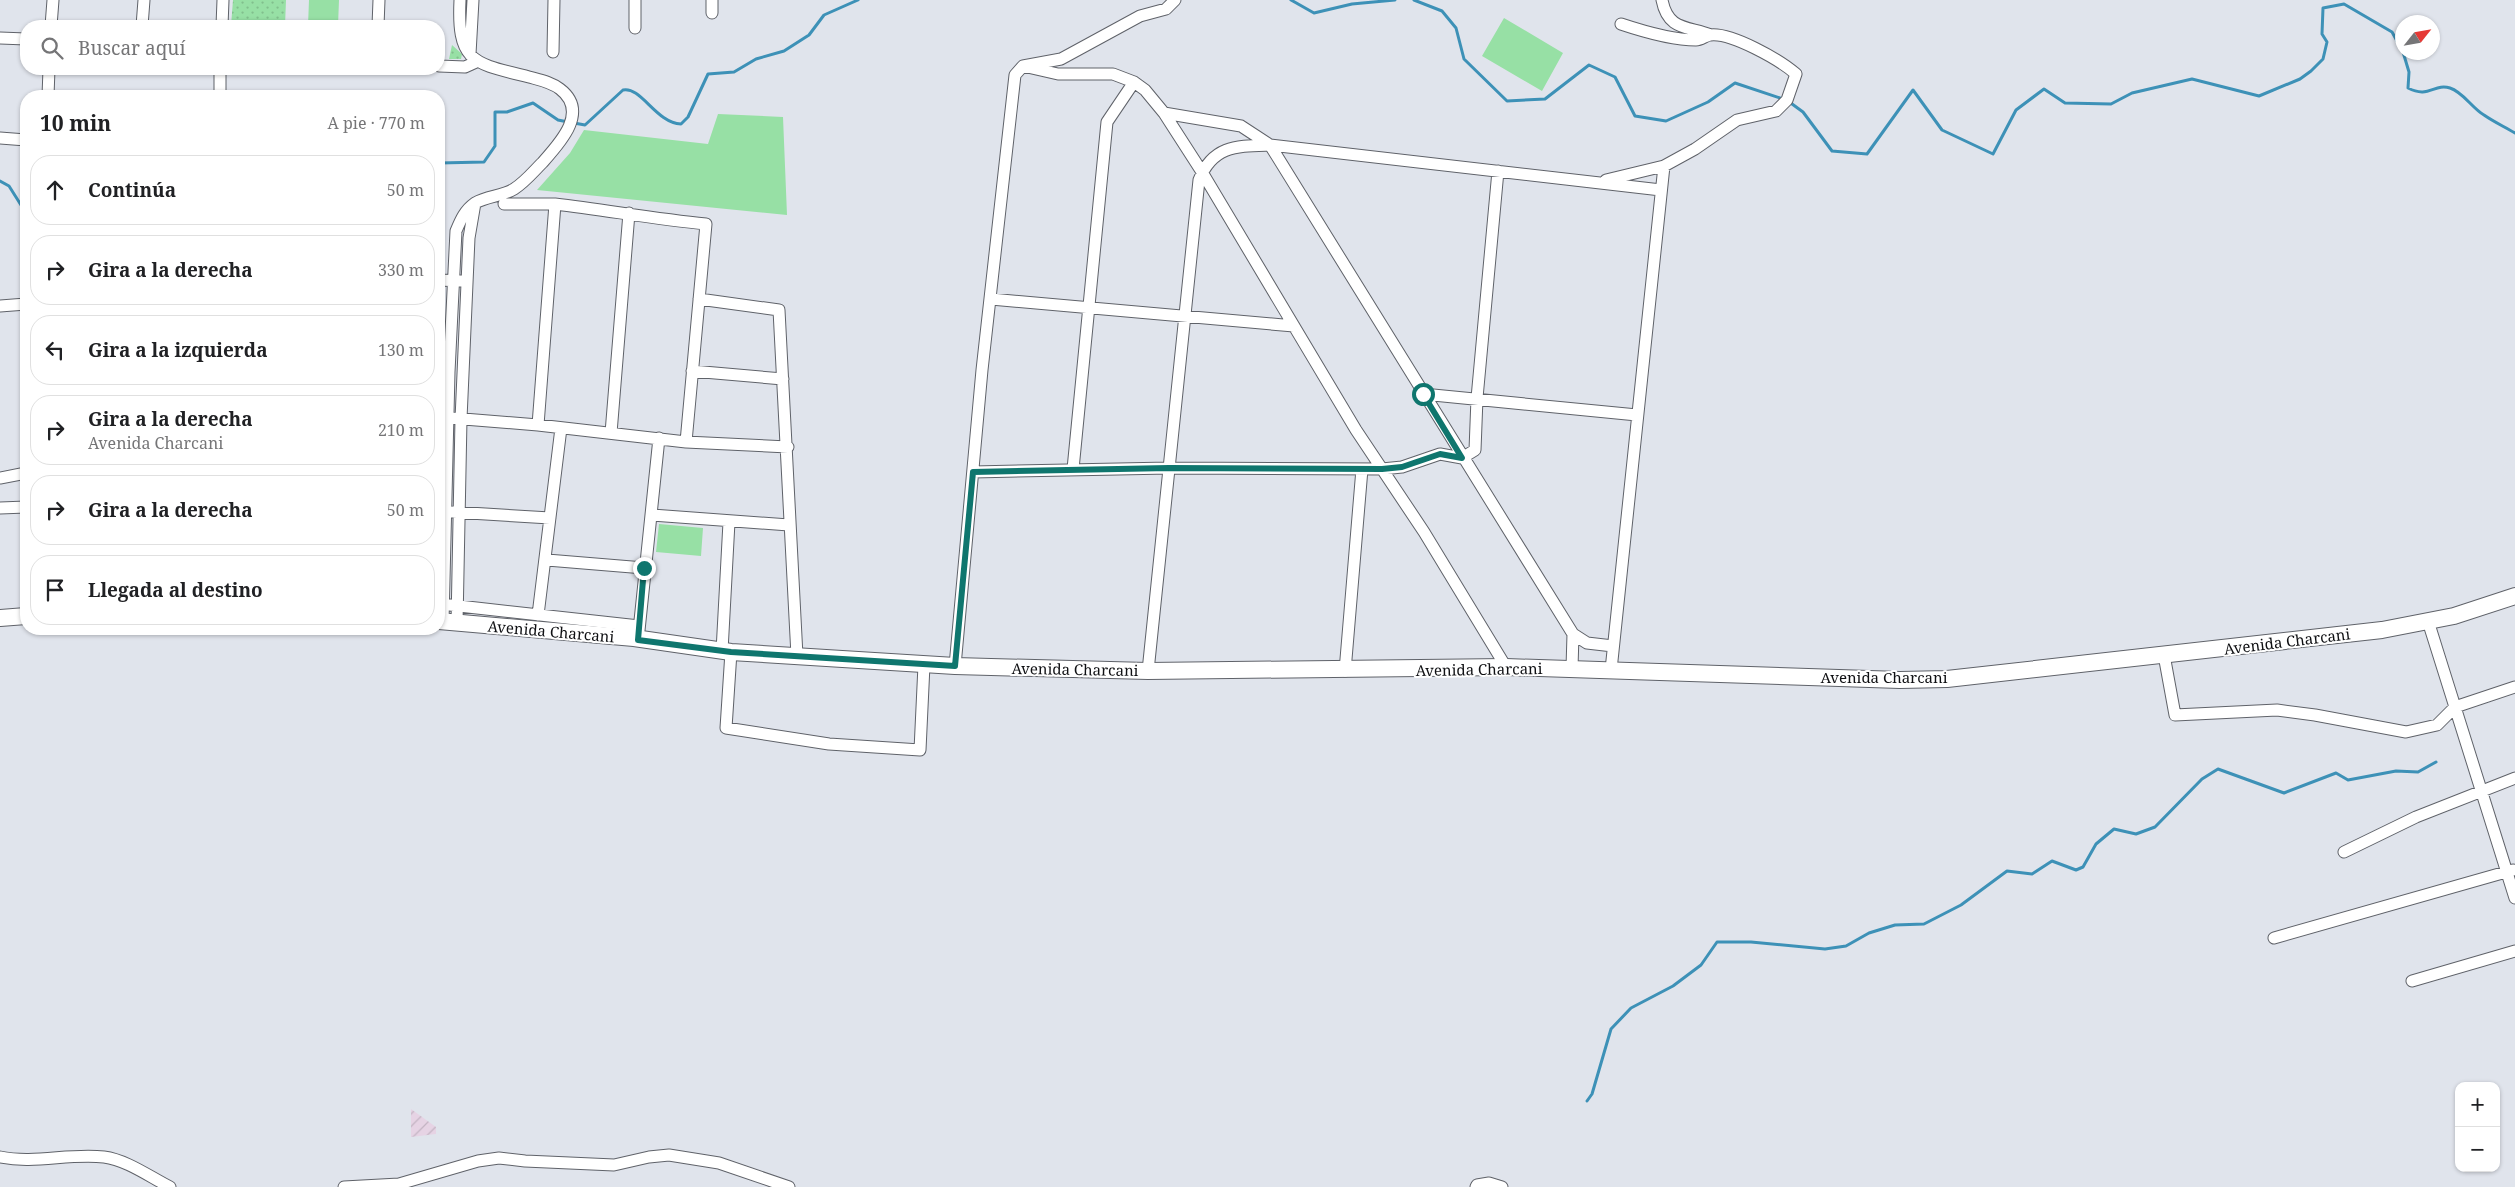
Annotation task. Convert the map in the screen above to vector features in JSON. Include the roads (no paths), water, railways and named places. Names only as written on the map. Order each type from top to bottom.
[{"type":"main road","name":"Avenida Charcani","points":[[446,622],[638,633],[726,651],[924,665],[1148,671],[1572,668],[1900,680],[1947,679],[2382,630],[2454,616],[2515,596]]},
{"type":"main road","points":[[0,618],[20,616]]},
{"type":"street","points":[[51,20],[53,0]]},
{"type":"street","points":[[142,20],[144,0]]},
{"type":"street","points":[[222,20],[223,0]]},
{"type":"street","points":[[378,20],[380,0]]},
{"type":"street","points":[[445,364],[455,281],[456,230],[463,214],[476,203],[513,190],[554,150],[566,135],[572,114],[565,93],[553,84],[489,67],[473,58],[459,34],[460,0]]},
{"type":"street","points":[[445,66],[465,67],[473,58],[473,0]]},
{"type":"street","points":[[553,52],[554,0]]},
{"type":"street","points":[[635,0],[635,28]]},
{"type":"street","points":[[712,0],[712,13]]},
{"type":"street","points":[[955,666],[982,370],[1015,75],[1023,66],[1061,59],[1140,16],[1166,9],[1175,0]]},
{"type":"street","points":[[1600,182],[1664,166],[1695,149],[1737,120],[1776,111],[1787,100],[1796,74],[1785,65],[1740,41],[1681,28],[1671,21],[1663,8],[1662,0]]},
{"type":"street","points":[[1621,24],[1697,41],[1711,35]]},
{"type":"street","points":[[0,38],[20,40]]},
{"type":"street","points":[[1023,66],[1058,74],[1113,74],[1134,82],[1145,90],[1164,113],[1202,172],[1382,469],[1429,540],[1506,667]]},
{"type":"street","points":[[48,90],[49,75]]},
{"type":"street","points":[[220,75],[220,90]]},
{"type":"street","points":[[1072,469],[1108,122],[1134,82]]},
{"type":"street","points":[[1164,113],[1241,126],[1270,145],[1572,634],[1587,643],[1612,646]]},
{"type":"street","points":[[0,138],[20,140]]},
{"type":"street","points":[[1148,671],[1199,180],[1209,161],[1221,152],[1239,146],[1270,145],[1661,190]]},
{"type":"street","points":[[1611,670],[1612,646],[1664,166]]},
{"type":"street","points":[[973,472],[1169,468],[1382,469],[1402,467],[1440,454],[1462,458],[1474,450],[1498,171]]},
{"type":"street","points":[[446,622],[457,606],[461,419],[467,281],[470,230],[476,203]]},
{"type":"street","points":[[504,204],[555,204],[629,213],[650,219],[706,224],[686,442]]},
{"type":"street","points":[[538,425],[555,204]]},
{"type":"street","points":[[611,433],[629,213]]},
{"type":"street","points":[[445,280],[467,281]]},
{"type":"street","points":[[699,299],[779,310],[788,447],[789,525],[797,656]]},
{"type":"street","points":[[991,299],[1294,326]]},
{"type":"street","points":[[0,306],[20,304]]},
{"type":"street","points":[[692,371],[783,379]]},
{"type":"street","points":[[445,372],[463,373]]},
{"type":"street","points":[[1423,394],[1637,414]]},
{"type":"street","points":[[445,418],[538,425],[686,442],[788,447]]},
{"type":"street","points":[[538,615],[546,560],[560,428]]},
{"type":"street","points":[[445,604],[538,615],[638,633],[659,438]]},
{"type":"street","points":[[1344,671],[1362,469]]},
{"type":"street","points":[[0,478],[20,474]]},
{"type":"street","points":[[0,508],[20,507]]},
{"type":"street","points":[[445,511],[550,518]]},
{"type":"street","points":[[652,515],[789,525]]},
{"type":"street","points":[[729,522],[726,728],[838,745],[920,750],[924,665]]},
{"type":"street","points":[[546,560],[644,568]]},
{"type":"street","points":[[2428,621],[2481,790],[2511,871],[2515,898]]},
{"type":"street","points":[[1572,634],[1572,668]]},
{"type":"street","points":[[2164,655],[2175,715],[2277,710],[2406,732],[2437,725],[2455,707],[2515,688]]},
{"type":"street","points":[[2344,852],[2416,817],[2515,778]]},
{"type":"street","points":[[2274,938],[2511,871]]},
{"type":"street","points":[[2412,981],[2515,951]]},
{"type":"street","points":[[344,1187],[399,1184],[478,1161],[499,1158],[614,1165],[648,1157],[670,1155],[719,1163],[789,1187]]},
{"type":"street","points":[[0,1157],[27,1161],[105,1157],[121,1162],[170,1187]]},
{"type":"street","points":[[1476,1187],[1477,1185],[1489,1182],[1502,1187]]},
{"type":"waterway","points":[[574,123],[585,125],[623,90],[630,90],[664,118],[681,124],[688,117],[708,74],[734,72],[756,59],[784,51],[809,35],[824,15],[858,0]]},
{"type":"waterway","points":[[1291,0],[1314,13],[1352,4],[1395,0]]},
{"type":"waterway","points":[[1414,0],[1442,11],[1456,28],[1464,59],[1507,101],[1545,99],[1589,65],[1615,77],[1635,116],[1666,121],[1708,102],[1735,83],[1783,99]]},
{"type":"waterway","points":[[1788,101],[1803,112],[1832,151],[1867,154],[1913,90],[1942,130],[1993,154],[2016,110],[2044,89],[2065,103],[2111,104],[2132,93],[2192,79],[2259,96],[2300,79],[2323,59],[2327,42],[2322,34],[2323,8],[2344,4],[2392,32],[2395,37]]},
{"type":"waterway","points":[[2405,60],[2409,72],[2408,88],[2421,92],[2440,87],[2455,90],[2480,112],[2515,133]]},
{"type":"waterway","points":[[445,163],[484,162],[495,146],[495,112],[507,112],[533,103],[558,120],[568,122]]},
{"type":"waterway","points":[[0,181],[9,186],[20,203]]},
{"type":"waterway","points":[[1587,1101],[1592,1094],[1611,1029],[1631,1008],[1673,986],[1701,965],[1717,942],[1751,942],[1825,949],[1846,946],[1869,933],[1895,925],[1924,924],[1961,905],[2007,871],[2032,874],[2052,861],[2076,870],[2083,867],[2096,844],[2114,829],[2136,834],[2155,827],[2202,779],[2218,769],[2284,793],[2336,773],[2348,780],[2396,771],[2418,772],[2436,762]]}]
